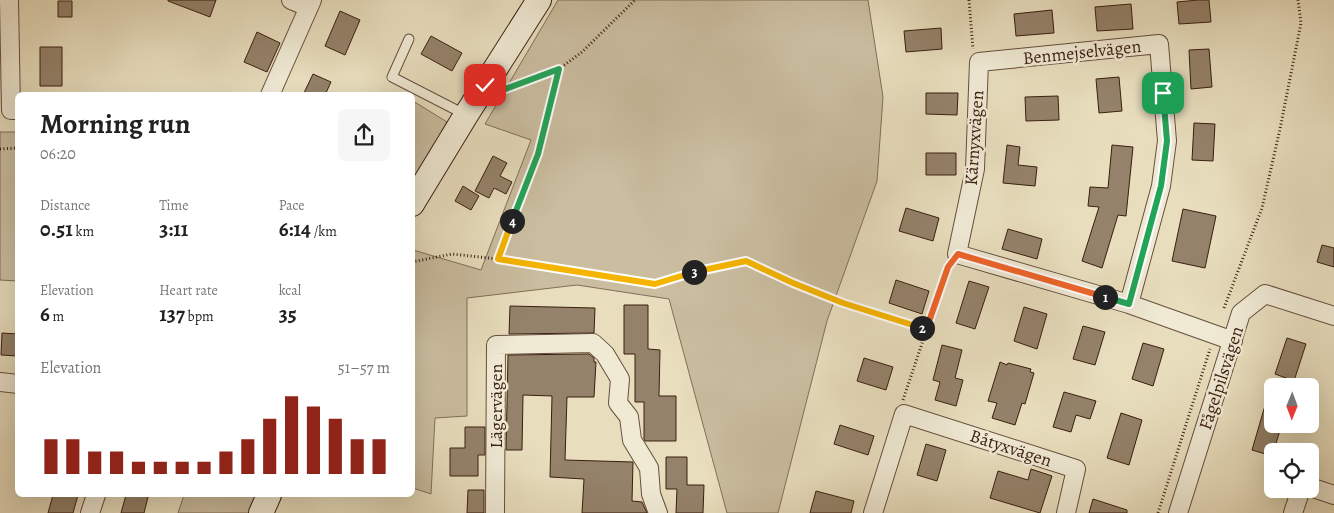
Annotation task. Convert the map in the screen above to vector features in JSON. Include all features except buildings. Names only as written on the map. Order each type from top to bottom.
[{"type":"street","points":[[9,0],[11,110],[15,110]]},
{"type":"street","points":[[271,92],[310,4],[291,0]]},
{"type":"street","points":[[415,199],[538,0]]},
{"type":"street","name":"Benmejselvägen","points":[[979,62],[1159,44],[1167,141],[1161,186],[1129,304]]},
{"type":"street","name":"Kärnyxvägen","points":[[958,254],[975,169],[979,62]]},
{"type":"street","points":[[958,254],[1129,304],[1233,341]]},
{"type":"street","name":"Fågelpilsvägen","points":[[1178,513],[1242,313],[1265,294],[1334,316]]},
{"type":"street","name":"Lägervägen","points":[[495,513],[496,345],[593,343],[606,354],[620,379],[618,403],[629,417],[632,440],[649,468],[651,494],[658,513]]},
{"type":"street","points":[[0,382],[15,384]]},
{"type":"street","points":[[873,513],[904,414]]},
{"type":"street","name":"Båtyxvägen","points":[[904,414],[1076,468],[1066,513]]},
{"type":"street","points":[[1319,490],[1334,495]]},
{"type":"street","points":[[90,513],[95,497]]},
{"type":"street","points":[[261,513],[268,497]]},
{"type":"street","points":[[1293,513],[1298,498]]},
{"type":"lane","points":[[409,39],[392,77],[466,115]]},
{"type":"path","points":[[504,90],[559,69],[582,52],[635,0]]},
{"type":"path","points":[[969,0],[973,51],[979,62]]},
{"type":"path","points":[[1158,513],[1214,334],[1262,208],[1301,23],[1298,0]]},
{"type":"path","points":[[498,259],[538,154],[559,69]]},
{"type":"path","points":[[0,148],[15,148]]},
{"type":"path","points":[[415,261],[452,254],[498,259],[655,284],[690,273],[746,261],[793,283],[843,303],[926,330]]},
{"type":"path","points":[[904,414],[902,403],[926,330],[948,267],[958,254]]},
{"type":"shaded area","points":[[558,0],[868,0],[883,97],[877,181],[827,321],[778,513],[727,513],[669,299],[577,285],[467,298],[467,416],[435,418],[431,494],[415,489],[415,251],[481,270],[531,140],[485,124]]},
{"type":"shaded area","points":[[415,102],[447,122],[415,179]]},
{"type":"shaded area","points":[[0,132],[15,132],[15,281],[0,280]]},
{"type":"shaded area","points":[[183,497],[257,497],[252,513],[178,513]]},
{"type":"route","points":[[485,85],[476,100],[559,69],[538,154],[498,259],[655,284],[690,273],[746,261],[793,283],[843,303],[926,330],[948,267],[958,254],[1129,304],[1161,186],[1167,141],[1163,93]]}]
